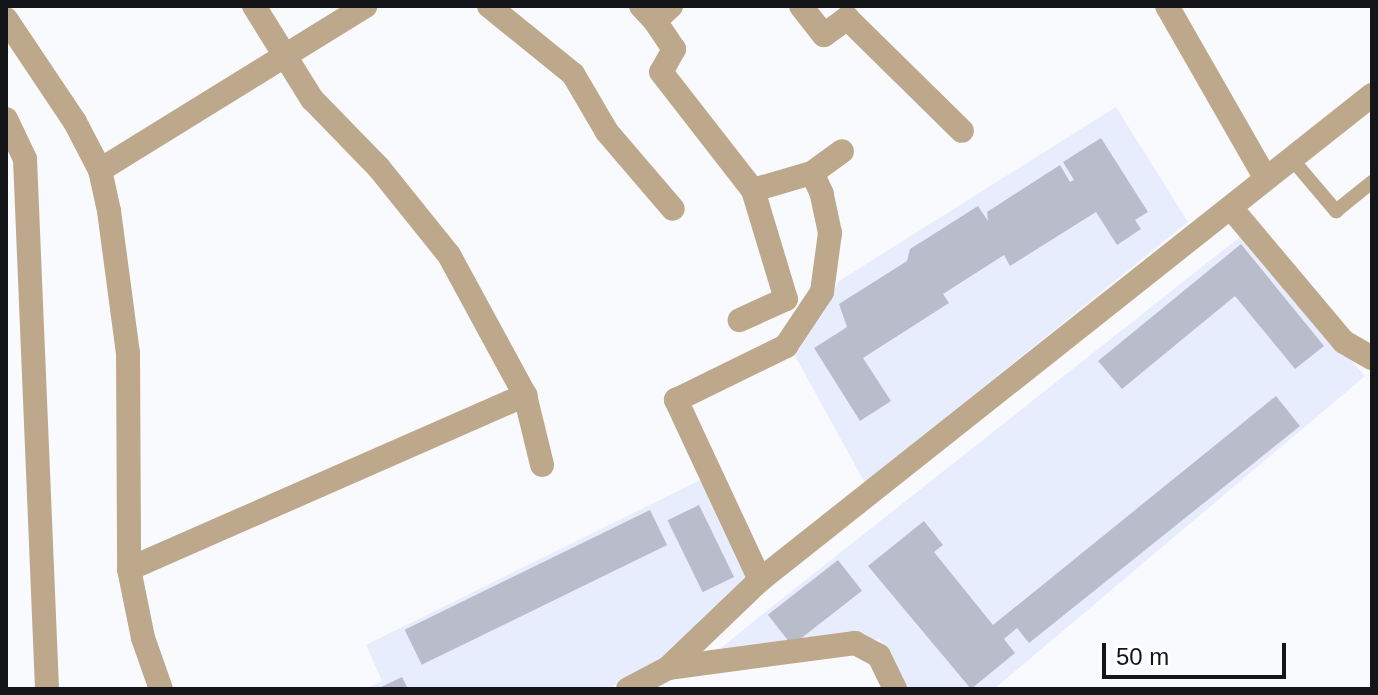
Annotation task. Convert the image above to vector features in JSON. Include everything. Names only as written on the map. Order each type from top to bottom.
[{"type":"street","points":[[254,6],[312,99],[379,168],[449,255],[525,395],[542,465]]},
{"type":"street","points":[[100,170],[366,6]]},
{"type":"street","points":[[489,6],[573,74],[607,132],[673,209]]},
{"type":"street","points":[[801,6],[824,35],[847,18],[962,131]]},
{"type":"street","points":[[1167,6],[1266,179]]},
{"type":"street","points":[[656,11],[674,49],[661,72],[753,190],[786,299],[740,320]]},
{"type":"street","points":[[6,19],[75,122],[100,170],[118,262],[128,353],[129,569],[143,638],[161,689]]},
{"type":"street","points":[[628,689],[668,668],[760,580],[1372,95]]},
{"type":"street","points":[[6,119],[25,159],[47,689]]},
{"type":"street","points":[[753,190],[812,173],[842,151]]},
{"type":"street","points":[[760,580],[676,400],[786,346],[822,292],[830,233],[822,194],[812,173]]},
{"type":"street","points":[[1231,208],[1344,342],[1372,358]]},
{"type":"street","points":[[129,569],[525,395]]},
{"type":"street","points":[[668,668],[855,643],[879,656],[895,689]]},
{"type":"lane","points":[[1291,158],[1336,211],[1372,182]]},
{"type":"shaded area","points":[[1116,107],[1188,222],[865,483],[795,356],[839,281]]},
{"type":"shaded area","points":[[1241,236],[1365,376],[994,689],[908,689],[880,639],[723,655],[721,648],[774,605]]},
{"type":"shaded area","points":[[706,477],[751,580],[660,663],[608,689],[365,689],[382,681],[366,645]]},
{"type":"building","points":[[1101,138],[1148,212],[1135,220],[1141,229],[1117,245],[1096,212],[1010,266],[1004,255],[943,294],[949,303],[863,358],[891,401],[860,421],[814,348],[847,327],[839,304],[907,261],[910,249],[978,206],[988,221],[987,212],[1060,165],[1070,182],[1074,180],[1063,162]]},
{"type":"building","points":[[1241,244],[1324,346],[1295,369],[1235,296],[1122,389],[1098,361]]},
{"type":"building","points":[[1276,396],[1300,426],[1029,643],[1017,628],[1004,639],[1015,653],[971,689],[868,566],[924,521],[943,545],[934,552],[993,625]]},
{"type":"building","points":[[699,505],[734,577],[703,592],[668,520]]},
{"type":"building","points":[[650,510],[667,545],[422,665],[405,630]]},
{"type":"building","points":[[838,560],[862,591],[792,646],[768,615]]},
{"type":"building","points":[[402,677],[408,689],[377,689]]}]
